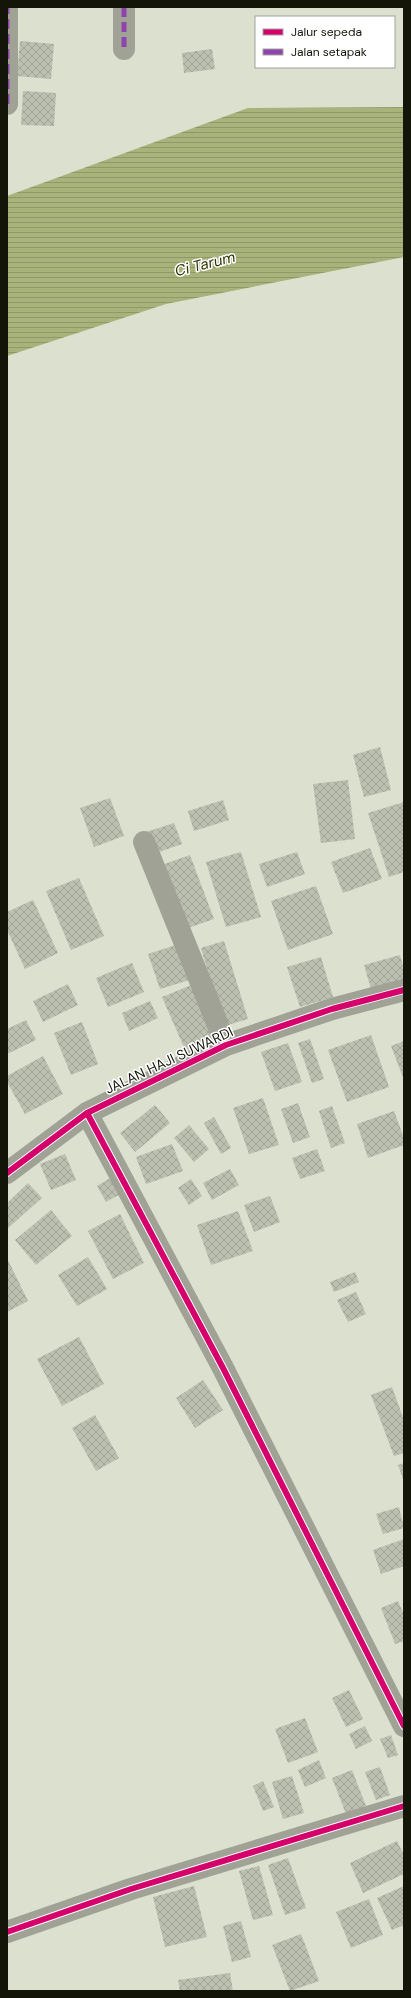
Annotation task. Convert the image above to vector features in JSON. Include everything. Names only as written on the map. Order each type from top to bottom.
[{"type":"street","points":[[7,104],[8,7]]},
{"type":"street","points":[[124,7],[124,49]]},
{"type":"street","points":[[144,842],[226,1045]]},
{"type":"street","name":"JALAN HAJI SUWARDI","points":[[7,1173],[87,1112],[226,1045],[332,1009],[404,990]]},
{"type":"street","points":[[87,1112],[223,1368],[404,1726]]},
{"type":"street","points":[[7,1932],[131,1889],[404,1806]]},
{"type":"water","name":"Ci Tarum","points":[[404,107],[404,257],[166,304],[7,356],[7,196],[248,108]]},
{"type":"building","points":[[20,41],[54,44],[51,79],[17,76]]},
{"type":"building","points":[[212,49],[215,69],[184,73],[182,53]]},
{"type":"building","points":[[23,91],[56,93],[54,126],[21,125]]},
{"type":"building","points":[[380,747],[391,790],[364,797],[353,755]]},
{"type":"building","points":[[348,780],[355,839],[321,843],[313,784]]},
{"type":"building","points":[[110,798],[124,836],[94,847],[80,808]]},
{"type":"building","points":[[223,800],[229,820],[194,831],[188,811]]},
{"type":"building","points":[[404,802],[404,872],[389,877],[368,813]]},
{"type":"building","points":[[174,823],[182,844],[153,854],[146,832]]},
{"type":"building","points":[[370,848],[382,879],[343,893],[331,862]]},
{"type":"building","points":[[241,852],[261,917],[226,927],[206,862]]},
{"type":"building","points":[[297,852],[305,874],[267,887],[259,864]]},
{"type":"building","points":[[190,855],[214,919],[182,930],[159,866]]},
{"type":"building","points":[[79,878],[104,936],[71,950],[46,891]]},
{"type":"building","points":[[316,886],[333,934],[288,950],[271,901]]},
{"type":"building","points":[[33,900],[58,953],[25,969],[7,930],[7,912]]},
{"type":"building","points":[[224,941],[248,1019],[224,1026],[201,948]]},
{"type":"building","points":[[182,943],[193,979],[160,989],[148,954]]},
{"type":"building","points":[[400,955],[404,970],[404,980],[371,989],[364,965]]},
{"type":"building","points":[[321,957],[333,997],[300,1007],[287,967]]},
{"type":"building","points":[[132,963],[144,992],[108,1007],[96,978]]},
{"type":"building","points":[[68,984],[78,1005],[43,1022],[33,1001]]},
{"type":"building","points":[[194,984],[218,1039],[186,1052],[162,997]]},
{"type":"building","points":[[150,1001],[158,1018],[129,1031],[122,1013]]},
{"type":"building","points":[[26,1020],[36,1040],[7,1054],[7,1029]]},
{"type":"building","points":[[82,1022],[98,1064],[71,1075],[54,1033]]},
{"type":"building","points":[[371,1035],[389,1087],[347,1102],[328,1050]]},
{"type":"building","points":[[310,1039],[324,1079],[312,1083],[298,1043]]},
{"type":"building","points":[[404,1041],[404,1080],[391,1046]]},
{"type":"building","points":[[288,1043],[302,1082],[275,1091],[261,1052]]},
{"type":"building","points":[[43,1056],[63,1094],[25,1114],[7,1082],[7,1076]]},
{"type":"building","points":[[263,1098],[279,1145],[249,1154],[233,1108]]},
{"type":"building","points":[[298,1103],[310,1137],[293,1143],[281,1109]]},
{"type":"building","points":[[155,1105],[170,1123],[135,1152],[120,1133]]},
{"type":"building","points":[[332,1106],[345,1143],[331,1148],[319,1111]]},
{"type":"building","points":[[394,1111],[404,1138],[404,1145],[368,1158],[357,1124]]},
{"type":"building","points":[[214,1117],[231,1148],[221,1154],[204,1123]]},
{"type":"building","points":[[189,1125],[209,1149],[194,1162],[174,1138]]},
{"type":"building","points":[[172,1144],[183,1171],[146,1184],[136,1157]]},
{"type":"building","points":[[317,1149],[325,1171],[300,1179],[292,1158]]},
{"type":"building","points":[[65,1154],[76,1180],[51,1190],[40,1164]]},
{"type":"building","points":[[230,1169],[239,1185],[212,1200],[203,1183]]},
{"type":"building","points":[[112,1177],[122,1193],[106,1202],[97,1186]]},
{"type":"building","points":[[191,1179],[202,1196],[189,1205],[178,1188]]},
{"type":"building","points":[[28,1183],[42,1198],[7,1229],[7,1203]]},
{"type":"building","points":[[270,1196],[280,1222],[254,1232],[244,1205]]},
{"type":"building","points":[[51,1210],[72,1236],[36,1265],[15,1240]]},
{"type":"building","points":[[238,1211],[253,1251],[211,1265],[197,1225]]},
{"type":"building","points":[[120,1214],[144,1263],[113,1279],[88,1231]]},
{"type":"building","points":[[88,1257],[107,1289],[77,1306],[58,1275]]},
{"type":"building","points":[[7,1258],[28,1301],[7,1312]]},
{"type":"building","points":[[355,1272],[359,1282],[334,1292],[330,1282]]},
{"type":"building","points":[[356,1292],[366,1314],[348,1322],[337,1300]]},
{"type":"building","points":[[79,1337],[104,1384],[62,1406],[37,1359]]},
{"type":"building","points":[[203,1380],[223,1410],[195,1428],[176,1398]]},
{"type":"building","points":[[392,1387],[404,1420],[404,1453],[394,1456],[371,1395]]},
{"type":"building","points":[[95,1415],[119,1458],[96,1471],[72,1428]]},
{"type":"building","points":[[404,1463],[404,1478],[403,1479],[398,1465]]},
{"type":"building","points":[[399,1507],[404,1528],[383,1534],[376,1514]]},
{"type":"building","points":[[404,1539],[404,1566],[381,1574],[373,1550]]},
{"type":"building","points":[[398,1601],[404,1615],[404,1641],[395,1644],[381,1608]]},
{"type":"building","points":[[349,1690],[363,1719],[346,1727],[332,1698]]},
{"type":"building","points":[[305,1718],[318,1752],[288,1763],[275,1729]]},
{"type":"building","points":[[365,1726],[372,1741],[356,1749],[349,1734]]},
{"type":"building","points":[[391,1735],[398,1755],[388,1758],[380,1739]]},
{"type":"building","points":[[319,1760],[326,1778],[305,1787],[298,1770]]},
{"type":"building","points":[[380,1767],[390,1795],[376,1800],[365,1772]]},
{"type":"building","points":[[352,1770],[366,1806],[346,1814],[332,1778]]},
{"type":"building","points":[[292,1776],[304,1813],[283,1819],[272,1782]]},
{"type":"building","points":[[263,1781],[274,1807],[263,1811],[253,1786]]},
{"type":"building","points":[[397,1841],[404,1855],[404,1874],[363,1893],[350,1863]]},
{"type":"building","points":[[288,1858],[306,1908],[285,1915],[268,1865]]},
{"type":"building","points":[[259,1866],[273,1915],[253,1920],[239,1871]]},
{"type":"building","points":[[194,1886],[207,1937],[165,1947],[153,1897]]},
{"type":"building","points":[[404,1886],[404,1925],[392,1930],[377,1898]]},
{"type":"building","points":[[369,1899],[383,1935],[351,1948],[336,1912]]},
{"type":"building","points":[[241,1921],[251,1957],[232,1962],[223,1926]]},
{"type":"building","points":[[301,1934],[319,1981],[290,1991],[272,1945]]},
{"type":"building","points":[[230,1973],[233,1991],[180,1991],[178,1980]]},
{"type":"marked path","points":[[7,7],[7,104]]},
{"type":"marked path","points":[[124,7],[124,49]]},
{"type":"cycle path","points":[[7,1173],[87,1113],[226,1045],[332,1009],[404,990]]},
{"type":"cycle path","points":[[87,1113],[223,1368],[404,1726]]},
{"type":"cycle path","points":[[7,1932],[131,1889],[404,1806]]}]
